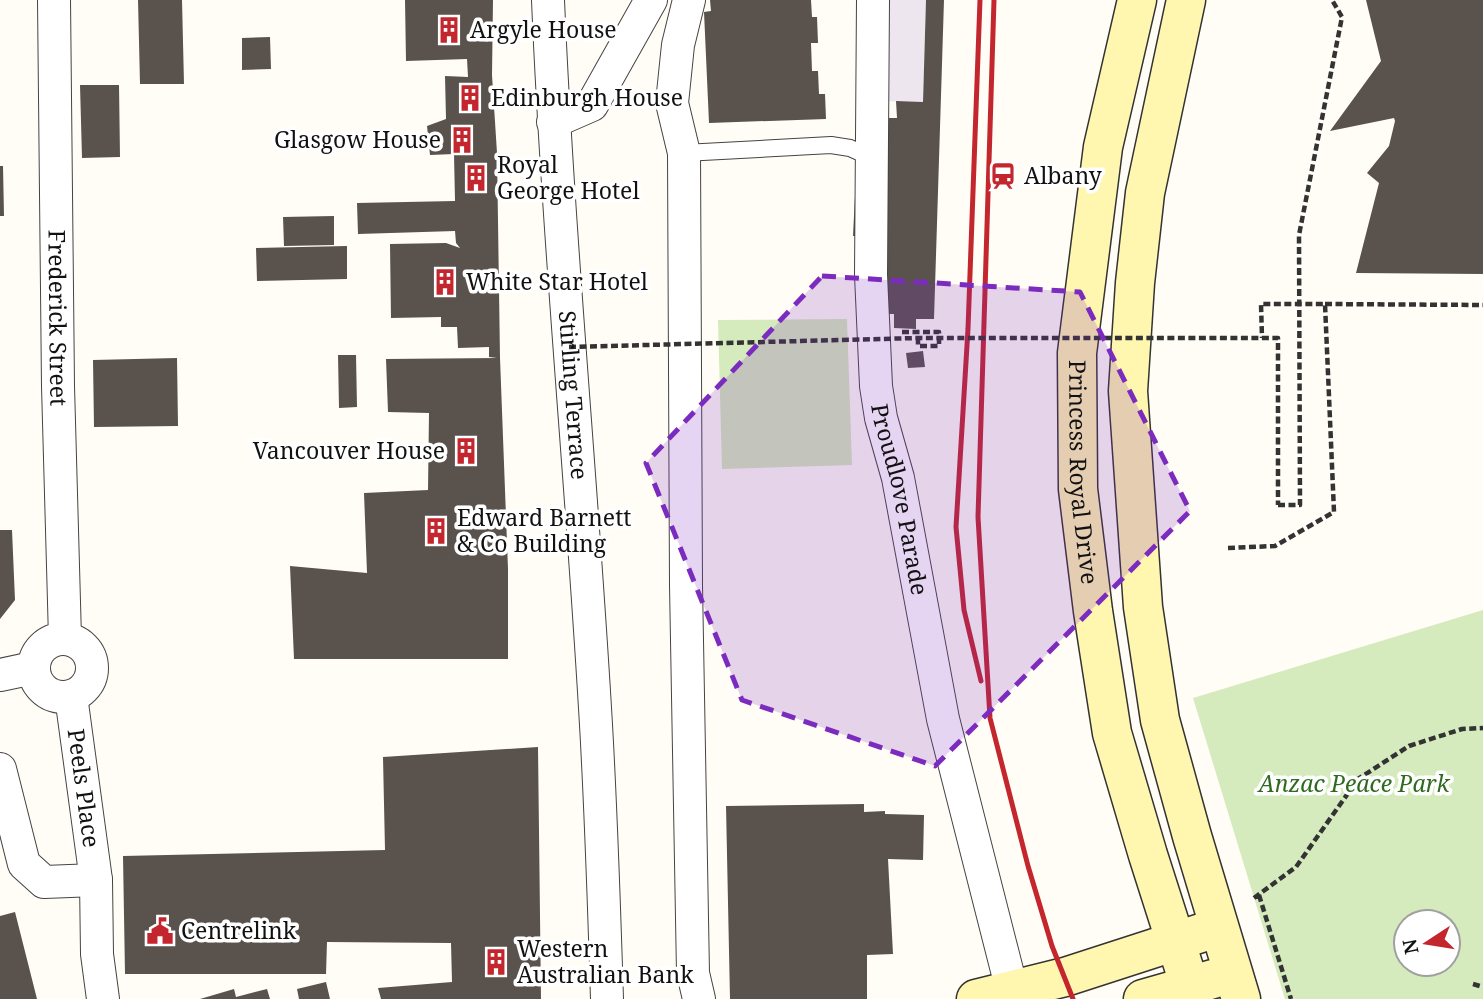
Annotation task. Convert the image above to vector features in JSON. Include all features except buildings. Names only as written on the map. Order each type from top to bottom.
[{"type":"main road","name":"Princess Royal Drive","points":[[1137,0],[1103,147],[1077,353],[1078,489],[1112,733],[1192,993]]},
{"type":"main road","points":[[1143,999],[1236,986],[1160,720],[1143,607],[1128,391],[1135,283],[1145,193],[1186,0]]},
{"type":"main road","points":[[1103,964],[1153,908],[1148,855]]},
{"type":"main road","points":[[976,999],[1013,994],[1220,928]]},
{"type":"street","name":"Frederick Street","points":[[54,0],[58,386],[65,638]]},
{"type":"street","name":"Stirling Terrace","points":[[548,0],[553,122],[596,720],[607,999]]},
{"type":"street","points":[[553,122],[592,105],[651,0]]},
{"type":"street","points":[[689,0],[678,45],[672,103],[684,153],[686,573],[693,973],[699,999]]},
{"type":"street","name":"Proudlove Parade","points":[[873,0],[875,376],[881,418],[898,478],[943,719],[1013,994]]},
{"type":"street","points":[[65,638],[83,646],[89,655],[92,675],[80,692],[71,696],[53,696],[39,685],[33,668],[39,649],[47,643],[65,638]]},
{"type":"street","points":[[0,675],[33,668]]},
{"type":"street","name":"Peels Place","points":[[71,696],[96,880],[97,954],[103,999]]},
{"type":"street","name":"Peels Place","points":[[0,769],[24,864],[44,882],[96,880]]},
{"type":"lane","points":[[684,153],[831,145],[850,148],[872,158]]},
{"type":"path","points":[[569,346],[919,338],[1278,338],[1278,505],[1300,505],[1299,235],[1342,17],[1332,0]]},
{"type":"path","points":[[1262,338],[1261,304],[1483,305]]},
{"type":"path","points":[[1228,548],[1275,547],[1334,512],[1325,304]]},
{"type":"path","points":[[919,338],[918,346],[939,346],[939,332],[924,332]]},
{"type":"path","points":[[1291,999],[1256,896],[1296,867],[1359,779],[1409,746],[1462,729],[1483,728]]},
{"type":"path","points":[[1473,984],[1483,987]]},
{"type":"highlighted area","points":[[822,276],[1080,292],[1190,511],[935,766],[742,700],[646,463]]},
{"type":"shaded area","points":[[882,0],[926,0],[923,102],[879,101]]},
{"type":"green space","points":[[847,319],[852,465],[722,469],[718,320]]},
{"type":"green space","name":"Anzac Peace Park","points":[[1483,610],[1483,999],[1285,999],[1193,698]]},
{"type":"railway","points":[[980,0],[968,329],[956,527],[964,610],[981,681]]},
{"type":"railway","points":[[994,0],[978,517],[990,718],[1028,866],[1052,946],[1073,999]]},
{"type":"place","name":"Argyle House","points":[[449,30]]},
{"type":"place","name":"Edinburgh House","points":[[470,98]]},
{"type":"place","name":"Glasgow House","points":[[462,140]]},
{"type":"place","name":"Albany","points":[[1003,176]]},
{"type":"place","name":"Royal George Hotel","points":[[476,178]]},
{"type":"place","name":"White Star Hotel","points":[[445,282]]},
{"type":"place","name":"Vancouver House","points":[[466,451]]},
{"type":"place","name":"Edward Barnett & Co Building","points":[[436,531]]},
{"type":"place","name":"Centrelink","points":[[160,931]]},
{"type":"place","name":"Western Australian Bank","points":[[496,962]]}]
